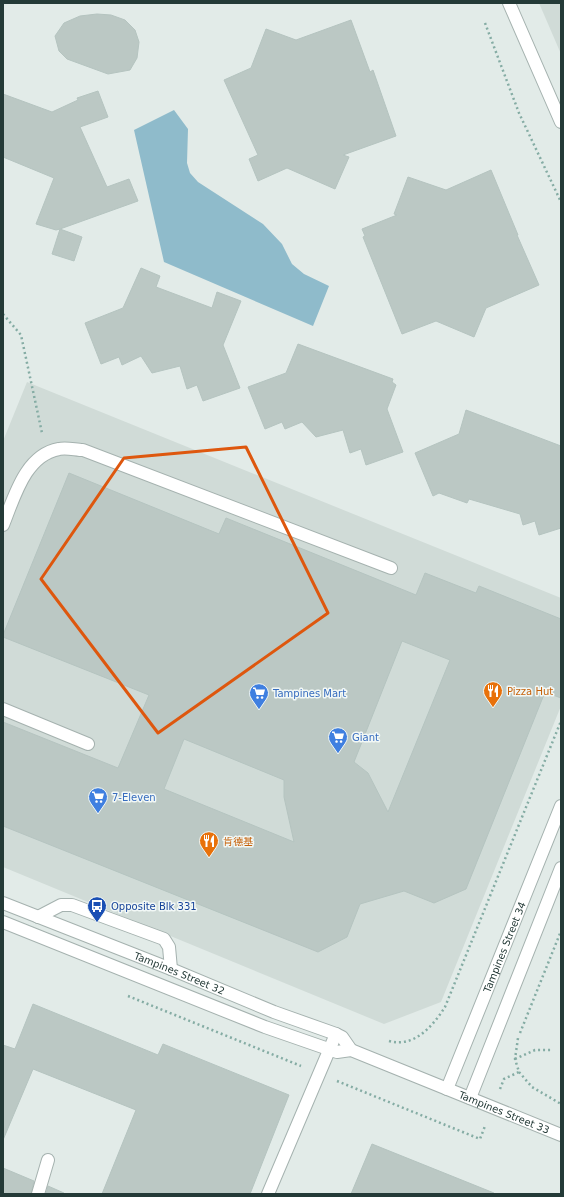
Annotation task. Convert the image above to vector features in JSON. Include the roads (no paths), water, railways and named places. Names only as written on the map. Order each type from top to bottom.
[{"type":"street","points":[[509,3],[561,122]]},
{"type":"street","points":[[3,525],[19,486],[33,463],[46,453],[60,449],[83,450],[391,568]]},
{"type":"street","points":[[3,709],[88,744]]},
{"type":"street","name":"Tampines Street 34","points":[[447,1089],[561,806]]},
{"type":"street","points":[[470,1098],[561,868]]},
{"type":"street","name":"Tampines Street 32","points":[[3,903],[171,968],[274,1012],[336,1034],[342,1037],[351,1050]]},
{"type":"street","points":[[38,917],[61,905],[72,905],[164,939],[169,947],[171,968]]},
{"type":"street","name":"Tampines Street 32","points":[[3,922],[265,1027],[336,1052],[351,1050],[447,1089]]},
{"type":"street","points":[[268,1194],[336,1034]]},
{"type":"street","name":"Tampines Street 33","points":[[447,1089],[561,1135]]},
{"type":"street","points":[[38,1194],[48,1160]]},
{"type":"water","points":[[174,110],[188,129],[187,163],[190,173],[198,182],[263,224],[282,244],[292,264],[304,274],[329,286],[313,326],[164,262],[134,130]]},
{"type":"place","name":"Pizza Hut","points":[[493,708]]},
{"type":"place","name":"Tampines Mart","points":[[259,710]]},
{"type":"place","name":"Giant","points":[[338,754]]},
{"type":"place","name":"7-Eleven","points":[[98,814]]},
{"type":"place","name":"肯德基","points":[[209,858]]},
{"type":"place","name":"Opposite Blk 331","points":[[97,923]]}]
